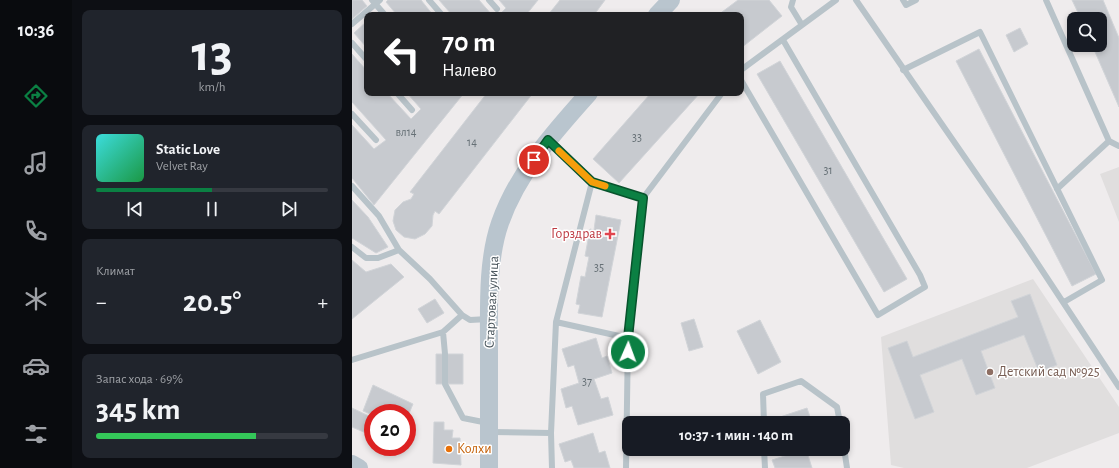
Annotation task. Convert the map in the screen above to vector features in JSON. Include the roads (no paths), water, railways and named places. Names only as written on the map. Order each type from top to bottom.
[{"type":"street","points":[[661,12],[671,0]]},
{"type":"street","name":"Стартовая улица","points":[[489,468],[489,319],[494,248],[500,223],[509,202],[527,169],[548,140],[586,96]]},
{"type":"lane","points":[[429,0],[439,12]]},
{"type":"lane","points":[[489,0],[497,9]]},
{"type":"lane","points":[[793,0],[791,7],[802,25]]},
{"type":"lane","points":[[744,68],[836,0]]},
{"type":"lane","points":[[856,0],[1064,302],[1119,387]]},
{"type":"lane","points":[[903,0],[906,5],[916,0]]},
{"type":"lane","points":[[1046,0],[1109,141],[1119,146]]},
{"type":"lane","points":[[365,12],[376,1],[383,12]]},
{"type":"lane","points":[[352,24],[364,12]]},
{"type":"lane","points":[[904,70],[980,32],[1102,280],[1064,302]]},
{"type":"lane","points":[[744,85],[878,315],[925,288],[920,275],[783,40]]},
{"type":"lane","points":[[352,43],[364,57]]},
{"type":"lane","points":[[400,96],[412,110]]},
{"type":"lane","points":[[626,468],[628,338],[643,198],[720,96]]},
{"type":"lane","points":[[352,114],[376,140]]},
{"type":"lane","points":[[548,140],[592,182],[643,198]]},
{"type":"lane","points":[[1057,189],[1109,141]]},
{"type":"lane","points":[[552,468],[550,433],[556,322],[592,182]]},
{"type":"lane","points":[[352,186],[379,216],[400,250],[430,279],[462,315],[470,320],[489,319]]},
{"type":"lane","points":[[352,247],[366,258],[378,258],[400,250]]},
{"type":"lane","points":[[352,360],[443,332],[462,315]]},
{"type":"lane","points":[[556,322],[628,338]]},
{"type":"lane","points":[[443,332],[446,354],[444,384],[463,418],[489,428],[550,433]]},
{"type":"lane","points":[[764,416],[763,394],[801,381],[837,406],[839,416]]},
{"type":"lane","points":[[764,456],[765,468]]},
{"type":"lane","points":[[845,456],[847,468]]},
{"type":"place","name":"Горздрав","points":[[610,234]]},
{"type":"place","name":"Детский сад №925","points":[[990,372]]},
{"type":"place","name":"Колхи","points":[[449,449]]}]
